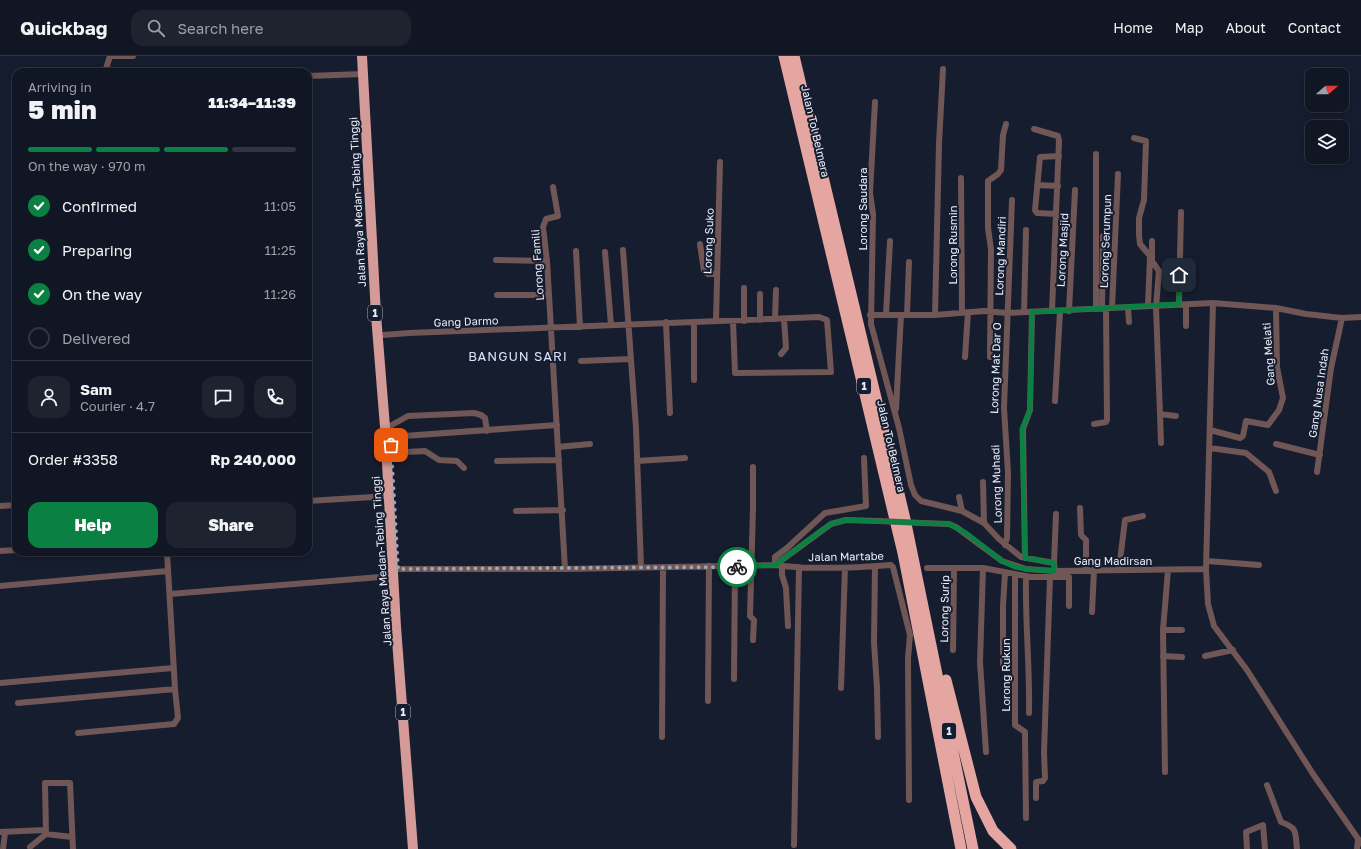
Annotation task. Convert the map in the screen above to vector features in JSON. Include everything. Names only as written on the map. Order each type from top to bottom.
[{"type":"highway","name":"Jalan Raya Medan-Tebing Tinggi","points":[[362,56],[375,308],[389,453],[413,849]]},
{"type":"highway","name":"Jalan Raya Medan-Tebing Tinggi","points":[[368,56],[383,335],[390,426],[389,496],[419,849]]},
{"type":"highway","name":"Jalan Tol Belmera","points":[[784,56],[902,545],[928,671],[951,798]]},
{"type":"highway","name":"Jalan Tol Belmera","points":[[794,56],[926,612]]},
{"type":"highway","points":[[926,612],[938,647],[976,797],[993,831],[1011,849]]},
{"type":"highway","name":"1","points":[[926,612],[973,849]]},
{"type":"highway","points":[[951,798],[955,849]]},
{"type":"highway","name":"1","points":[[951,798],[961,849]]},
{"type":"street","points":[[106,68],[110,56],[133,56]]},
{"type":"street","points":[[935,315],[939,144],[943,69]]},
{"type":"street","points":[[312,76],[363,74]]},
{"type":"street","name":"Lorong Saudara","points":[[875,102],[870,193],[873,214],[870,315],[880,361],[896,414]]},
{"type":"street","points":[[990,357],[991,249],[988,228],[988,181],[998,174],[1000,170],[1003,135],[1006,124]]},
{"type":"street","points":[[1034,129],[1058,136],[1058,186],[1052,311]]},
{"type":"street","points":[[1134,138],[1146,141],[1144,200],[1139,218],[1139,235],[1140,244],[1150,256],[1148,306]]},
{"type":"street","points":[[1096,154],[1104,308]]},
{"type":"street","points":[[1057,214],[1036,212],[1040,157],[1058,156]]},
{"type":"street","name":"Lorong Suko","points":[[716,321],[720,162]]},
{"type":"street","name":"Lorong Serumpun","points":[[1104,308],[1118,174]]},
{"type":"street","name":"Lorong Rusmin","points":[[961,178],[965,357]]},
{"type":"street","points":[[1037,185],[1058,186]]},
{"type":"street","name":"Lorong Famili","points":[[553,187],[558,216],[546,219],[544,224],[563,510],[565,569]]},
{"type":"street","name":"Lorong Masjid","points":[[1069,311],[1075,190]]},
{"type":"street","name":"Lorong Mandiri","points":[[1007,313],[1010,286],[1012,200]]},
{"type":"street","points":[[1179,304],[1181,212]]},
{"type":"street","points":[[1024,312],[1026,230]]},
{"type":"street","points":[[1094,424],[1106,422],[1107,420],[1102,236],[1106,234]]},
{"type":"street","points":[[886,315],[890,241]]},
{"type":"street","points":[[1152,241],[1152,260],[1159,271],[1156,307],[1161,443]]},
{"type":"street","points":[[700,244],[704,271],[708,274],[717,274]]},
{"type":"street","points":[[623,250],[637,461],[641,567]]},
{"type":"street","points":[[576,252],[580,327]]},
{"type":"street","points":[[605,252],[611,326]]},
{"type":"street","points":[[496,260],[547,261]]},
{"type":"street","points":[[909,262],[896,414],[911,485],[915,495],[921,501],[962,511],[984,523],[1006,545],[1025,558],[1054,563]]},
{"type":"street","points":[[744,288],[744,321]]},
{"type":"street","points":[[775,319],[776,290]]},
{"type":"street","points":[[497,294],[549,294]]},
{"type":"street","points":[[760,294],[760,320]]},
{"type":"street","points":[[870,315],[935,315],[990,311],[1007,313],[1069,311],[1213,303],[1276,308],[1306,314],[1342,318],[1361,317]]},
{"type":"street","points":[[1213,303],[1206,569],[1210,615],[1214,626],[1233,650],[1360,841],[1357,849]]},
{"type":"street","points":[[1186,305],[1186,326]]},
{"type":"street","points":[[1128,308],[1129,322]]},
{"type":"street","name":"Gang Melati","points":[[1210,430],[1242,437],[1246,420],[1268,425],[1279,410],[1283,398],[1277,367],[1276,308]]},
{"type":"street","points":[[1055,401],[1060,311]]},
{"type":"street","points":[[1025,558],[1022,429],[1030,410],[1032,312]]},
{"type":"street","name":"Lorong Mat Dar O","points":[[1004,422],[1007,313]]},
{"type":"street","name":"Gang Darmo","points":[[383,335],[611,326],[666,322],[694,323],[716,321],[819,318],[827,320],[831,372],[735,373],[733,321]]},
{"type":"street","name":"Gang Nusa Indah","points":[[1317,472],[1331,368],[1342,318]]},
{"type":"street","points":[[782,354],[786,348],[784,319]]},
{"type":"street","points":[[666,322],[670,413]]},
{"type":"street","points":[[694,323],[694,380]]},
{"type":"street","points":[[581,361],[631,359]]},
{"type":"street","points":[[390,426],[408,416],[474,413],[480,414],[485,418],[487,430]]},
{"type":"street","points":[[1160,414],[1176,416]]},
{"type":"street","name":"Lorong Muhadi","points":[[1004,422],[1008,473],[1006,545]]},
{"type":"street","points":[[390,437],[557,425]]},
{"type":"street","points":[[558,447],[590,444]]},
{"type":"street","points":[[1276,444],[1320,455]]},
{"type":"street","points":[[1210,448],[1246,453],[1270,472],[1276,491]]},
{"type":"street","points":[[389,453],[425,451],[439,460],[457,461],[464,468]]},
{"type":"street","points":[[637,461],[685,458]]},
{"type":"street","name":"Jalan Martabe","points":[[864,458],[866,506],[825,513],[775,558],[775,565],[845,568],[891,565],[893,567],[910,635],[908,658],[909,800]]},
{"type":"street","points":[[497,462],[559,460]]},
{"type":"street","points":[[753,467],[750,616],[754,620],[753,640]]},
{"type":"street","points":[[983,482],[984,523]]},
{"type":"street","points":[[312,501],[389,496]]},
{"type":"street","points":[[959,497],[962,511]]},
{"type":"street","points":[[0,506],[12,505]]},
{"type":"street","points":[[1080,508],[1081,535],[1086,540],[1086,570]]},
{"type":"street","points":[[516,511],[563,510]]},
{"type":"street","points":[[1054,571],[1056,514]]},
{"type":"street","points":[[1119,569],[1125,520],[1143,516]]},
{"type":"street","name":"Gang Madirsan","points":[[775,565],[831,524],[846,520],[949,524],[956,527],[1002,561],[1015,567],[1026,569],[1069,573],[1086,570],[1119,569],[1206,569]]},
{"type":"street","points":[[0,551],[12,550]]},
{"type":"street","points":[[78,733],[174,724],[178,718],[173,668],[167,556]]},
{"type":"street","points":[[1207,561],[1259,565]]},
{"type":"street","points":[[170,594],[395,571],[709,566],[735,567],[775,565]]},
{"type":"street","points":[[708,701],[709,566]]},
{"type":"street","points":[[782,566],[782,575],[786,588],[788,626]]},
{"type":"street","points":[[875,566],[874,642],[878,737]]},
{"type":"street","points":[[662,737],[663,567]]},
{"type":"street","points":[[734,679],[735,567]]},
{"type":"street","points":[[794,845],[799,567]]},
{"type":"street","points":[[841,688],[845,568]]},
{"type":"street","points":[[927,568],[982,568],[1015,576],[1026,577],[1050,577],[1069,573],[1069,606]]},
{"type":"street","name":"Lorong Surip","points":[[953,650],[954,568]]},
{"type":"street","points":[[982,568],[980,662],[986,752]]},
{"type":"street","points":[[1092,612],[1094,570]]},
{"type":"street","points":[[1165,772],[1163,630],[1168,570]]},
{"type":"street","points":[[0,586],[168,571]]},
{"type":"street","points":[[1003,668],[1003,606],[1005,573]]},
{"type":"street","name":"Lorong Rukun","points":[[1015,576],[1015,725],[1025,732],[1026,818]]},
{"type":"street","points":[[1026,577],[1026,635],[1029,649],[1028,713]]},
{"type":"street","points":[[1036,798],[1036,782],[1043,781],[1045,778],[1044,752],[1050,577]]},
{"type":"street","points":[[1163,630],[1182,630]]},
{"type":"street","points":[[1205,656],[1233,650]]},
{"type":"street","points":[[1163,656],[1182,658]]},
{"type":"street","points":[[0,683],[173,668]]},
{"type":"street","points":[[18,703],[176,689]]},
{"type":"street","points":[[30,847],[45,832],[45,783],[70,783],[73,849]]},
{"type":"street","points":[[1267,785],[1281,822],[1290,824],[1293,828],[1297,849]]},
{"type":"street","points":[[1247,849],[1246,832],[1263,825],[1265,849]]},
{"type":"street","points":[[3,849],[2,832],[45,832],[72,837]]},
{"type":"way so far","points":[[391,445],[398,546],[398,569],[628,568],[700,566],[737,567]]},
{"type":"district","name":"BANGUN SARI","points":[[518,356]]},
{"type":"route","points":[[737,567],[775,565],[831,524],[846,520],[949,524],[966,533],[1002,561],[1015,567],[1054,571],[1054,563],[1025,558],[1022,429],[1030,410],[1032,312],[1148,306],[1156,307],[1179,304],[1179,275]]}]
